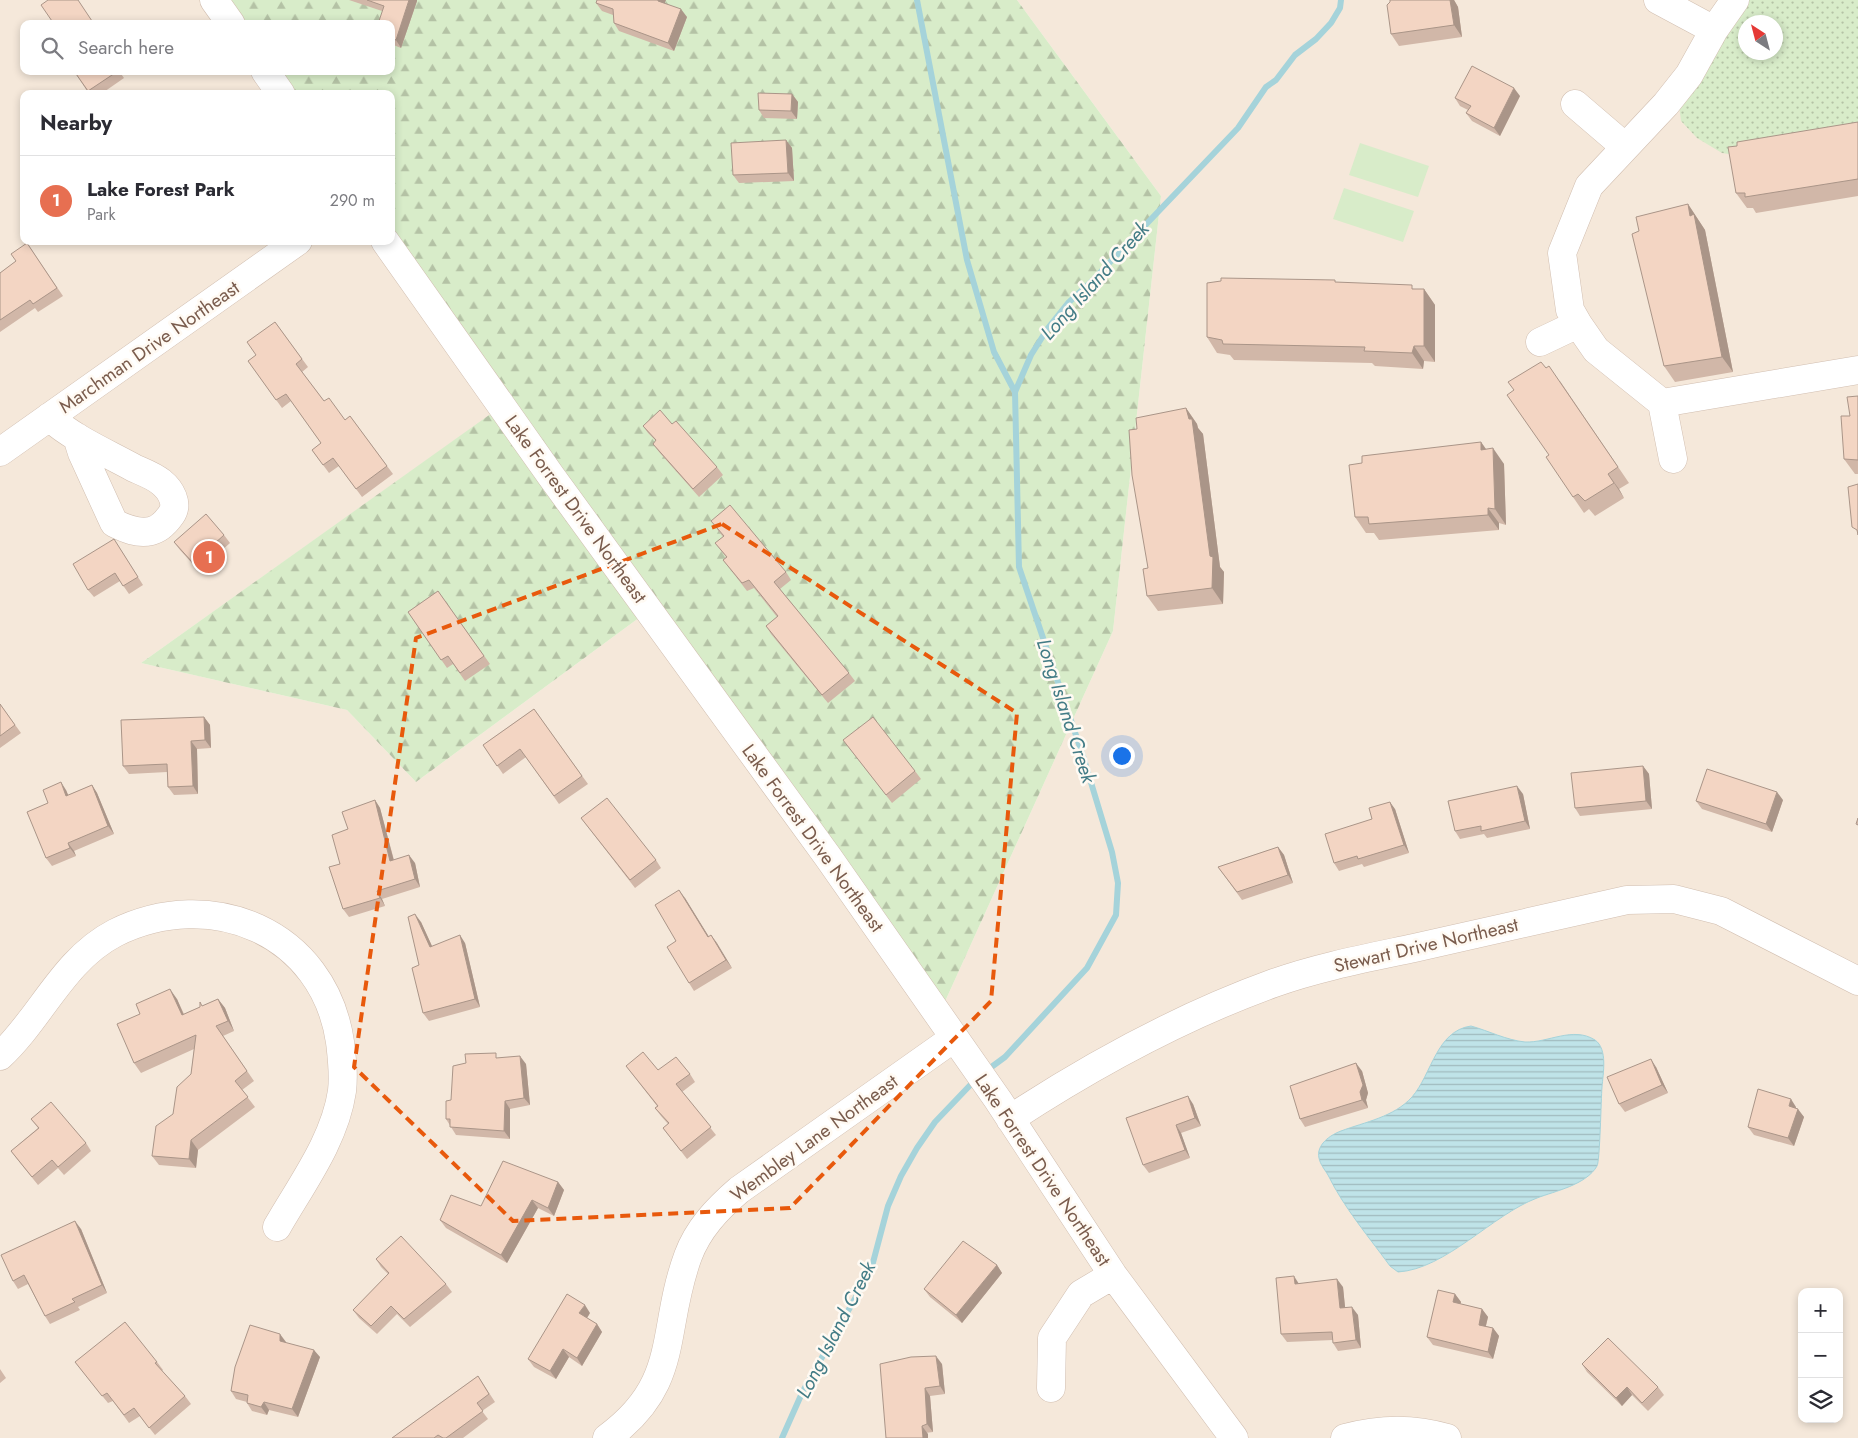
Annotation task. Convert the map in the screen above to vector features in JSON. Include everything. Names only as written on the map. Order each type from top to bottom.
[{"type":"street","points":[[214,0],[228,20]]},
{"type":"street","points":[[1658,0],[1714,30]]},
{"type":"street","points":[[1673,459],[1662,403],[1596,350],[1570,310],[1562,253],[1589,186],[1624,146],[1666,104],[1689,75],[1714,30],[1735,0]]},
{"type":"street","points":[[268,75],[278,90]]},
{"type":"street","points":[[1575,104],[1624,146]]},
{"type":"street","name":"Marchman Drive Northeast","points":[[0,452],[292,245]]},
{"type":"street","name":"Lake Forrest Drive Northeast","points":[[389,245],[551,476],[828,857],[1004,1109],[1113,1275],[1234,1438]]},
{"type":"street","points":[[1540,342],[1578,324]]},
{"type":"street","points":[[1662,403],[1858,370]]},
{"type":"street","points":[[49,417],[64,431],[77,437]]},
{"type":"street","name":"Stewart Drive Northeast","points":[[1004,1109],[1070,1079],[1133,1044],[1205,1010],[1276,982],[1326,967],[1627,900],[1674,899],[1721,911],[1858,981]]},
{"type":"street","points":[[0,1056],[32,1020],[64,976],[89,951],[114,934],[135,924],[163,916],[210,914],[242,922],[280,940],[314,974],[326,996],[337,1022],[343,1066],[338,1106],[324,1144],[277,1227]]},
{"type":"street","name":"Wembley Lane Northeast","points":[[606,1438],[642,1406],[654,1388],[664,1366],[681,1279],[689,1255],[703,1227],[721,1205],[739,1190],[954,1038]]},
{"type":"street","points":[[1051,1388],[1052,1338],[1081,1294],[1113,1275]]},
{"type":"street","points":[[1346,1438],[1363,1433],[1400,1430],[1447,1438]]},
{"type":"highlighted area","points":[[722,524],[1017,713],[991,1001],[790,1208],[513,1221],[354,1067],[416,638]]},
{"type":"shaded area","points":[[0,0],[224,0],[238,20],[20,20],[20,75],[277,75],[287,90],[20,90],[20,245],[394,245],[507,403],[141,663],[347,710],[416,782],[651,609],[938,1017],[1113,631],[1161,196],[1017,0],[1858,0],[1858,1438],[0,1438]]},
{"type":"green space","points":[[224,0],[1017,0],[1161,196],[1113,631],[938,1017],[651,609],[416,782],[347,710],[141,663],[506,403],[395,244],[395,90],[287,90],[277,75],[395,75],[395,20],[238,20]]},
{"type":"green space","points":[[1735,0],[1858,0],[1858,139],[1748,157],[1722,153],[1697,138],[1681,121],[1679,105]]},
{"type":"green space","points":[[1360,143],[1429,166],[1418,197],[1349,175]]},
{"type":"green space","points":[[1344,188],[1414,211],[1403,242],[1333,219]]},
{"type":"water","points":[[1471,1026],[1525,1042],[1578,1035],[1587,1036],[1599,1044],[1602,1049],[1604,1069],[1597,1166],[1592,1173],[1578,1183],[1520,1206],[1434,1262],[1416,1269],[1398,1272],[1390,1266],[1341,1199],[1320,1162],[1320,1149],[1328,1138],[1337,1133],[1379,1118],[1405,1104],[1419,1088],[1442,1045],[1459,1030]]},
{"type":"building","points":[[48,0],[78,0],[91,20],[51,20],[41,5]]},
{"type":"building","points":[[367,0],[409,0],[396,40],[395,20],[379,20],[384,6]]},
{"type":"building","points":[[597,0],[658,0],[681,9],[668,43],[614,23],[613,9],[596,3]]},
{"type":"building","points":[[1390,0],[1450,0],[1454,25],[1391,34],[1387,5]]},
{"type":"building","points":[[1472,66],[1514,88],[1494,128],[1466,113],[1471,106],[1455,98]]},
{"type":"building","points":[[77,75],[112,75],[90,90],[87,90]]},
{"type":"building","points":[[758,93],[792,94],[791,111],[759,110]]},
{"type":"building","points":[[1858,122],[1858,179],[1745,197],[1745,193],[1736,193],[1728,147],[1737,146],[1737,142]]},
{"type":"building","points":[[786,140],[788,173],[733,175],[731,143]]},
{"type":"building","points":[[1688,204],[1690,216],[1694,214],[1722,357],[1664,366],[1632,234],[1639,231],[1636,217]]},
{"type":"building","points":[[24,245],[28,245],[57,288],[33,304],[30,300],[0,320],[0,273],[16,261],[11,254]]},
{"type":"building","points":[[1221,278],[1335,280],[1335,282],[1412,285],[1412,289],[1424,289],[1424,346],[1414,346],[1412,353],[1364,351],[1365,347],[1223,344],[1222,340],[1207,337],[1207,283],[1221,281]]},
{"type":"building","points":[[275,322],[302,359],[296,364],[324,401],[329,398],[345,420],[350,416],[387,466],[356,489],[333,458],[323,465],[312,450],[321,443],[286,394],[276,400],[248,361],[256,355],[247,342]]},
{"type":"building","points":[[1541,362],[1546,368],[1549,366],[1618,467],[1608,474],[1614,483],[1585,501],[1578,494],[1573,497],[1546,457],[1549,455],[1507,395],[1514,390],[1508,382]]},
{"type":"building","points":[[1858,396],[1858,460],[1844,459],[1841,416],[1850,416],[1847,397]]},
{"type":"building","points":[[1186,408],[1189,419],[1192,419],[1210,556],[1213,557],[1212,588],[1147,596],[1143,569],[1148,568],[1132,475],[1129,430],[1137,429],[1136,418]]},
{"type":"building","points":[[660,410],[672,424],[676,421],[717,467],[693,489],[653,444],[656,440],[643,426]]},
{"type":"building","points":[[1481,442],[1481,450],[1493,448],[1495,509],[1488,508],[1488,515],[1369,524],[1368,517],[1355,517],[1349,465],[1362,463],[1362,456]]},
{"type":"building","points":[[1858,484],[1858,535],[1857,530],[1852,527],[1848,487]]},
{"type":"building","points":[[730,505],[786,572],[774,582],[849,673],[822,695],[766,626],[778,616],[749,580],[742,583],[723,560],[727,557],[715,543],[724,536],[711,521]]},
{"type":"building","points":[[206,514],[224,535],[193,563],[174,542]]},
{"type":"building","points":[[114,539],[138,577],[123,586],[115,573],[88,590],[73,564]]},
{"type":"building","points":[[438,591],[484,656],[460,673],[448,656],[441,660],[408,612]]},
{"type":"building","points":[[0,704],[15,725],[0,736]]},
{"type":"building","points":[[534,709],[582,776],[554,796],[520,749],[497,766],[483,745]]},
{"type":"building","points":[[204,717],[205,740],[191,741],[193,786],[168,787],[167,764],[123,766],[121,720]]},
{"type":"building","points":[[873,717],[915,771],[886,795],[843,740]]},
{"type":"building","points":[[1643,766],[1646,801],[1575,808],[1571,773]]},
{"type":"building","points":[[1707,769],[1777,792],[1766,824],[1696,801]]},
{"type":"building","points":[[61,782],[66,796],[92,785],[108,826],[68,843],[70,848],[46,858],[27,812],[48,803],[43,790]]},
{"type":"building","points":[[1517,786],[1525,821],[1481,831],[1481,826],[1455,831],[1448,801]]},
{"type":"building","points":[[607,798],[656,860],[630,880],[581,818]]},
{"type":"building","points":[[375,800],[390,861],[409,855],[415,879],[377,891],[380,898],[343,909],[329,867],[340,864],[332,835],[348,829],[342,812]]},
{"type":"building","points":[[1390,802],[1404,845],[1358,859],[1357,856],[1334,863],[1325,834],[1372,819],[1369,808]]},
{"type":"building","points":[[1278,847],[1288,875],[1237,892],[1218,867]]},
{"type":"building","points":[[679,890],[708,937],[711,935],[726,960],[689,983],[667,947],[676,941],[655,905]]},
{"type":"building","points":[[415,914],[430,947],[460,935],[475,999],[423,1013],[412,968],[419,965],[408,917]]},
{"type":"building","points":[[170,989],[182,1015],[200,1007],[200,1002],[202,1006],[218,999],[228,1021],[216,1026],[247,1071],[235,1081],[248,1097],[191,1140],[189,1159],[152,1156],[156,1126],[173,1114],[177,1087],[191,1074],[196,1035],[134,1063],[117,1024],[140,1014],[136,1004]]},
{"type":"building","points":[[643,1052],[658,1070],[676,1057],[690,1074],[676,1084],[711,1127],[681,1151],[663,1128],[669,1123],[655,1108],[658,1106],[626,1066]]},
{"type":"building","points":[[496,1053],[496,1058],[520,1056],[524,1098],[505,1101],[504,1131],[450,1127],[450,1119],[446,1119],[446,1101],[451,1100],[453,1066],[466,1063],[465,1054]]},
{"type":"building","points":[[1651,1059],[1662,1085],[1619,1104],[1607,1077]]},
{"type":"building","points":[[1356,1063],[1363,1085],[1360,1092],[1362,1100],[1300,1119],[1290,1086]]},
{"type":"building","points":[[1758,1089],[1791,1099],[1789,1106],[1798,1109],[1788,1138],[1748,1127]]},
{"type":"building","points":[[1188,1096],[1195,1118],[1176,1125],[1185,1150],[1143,1165],[1126,1118]]},
{"type":"building","points":[[51,1102],[86,1143],[58,1167],[52,1160],[32,1177],[11,1151],[39,1128],[31,1119]]},
{"type":"building","points":[[503,1161],[558,1182],[548,1208],[532,1200],[501,1255],[440,1220],[451,1195],[481,1206]]},
{"type":"building","points":[[75,1221],[102,1285],[72,1299],[75,1302],[45,1316],[24,1275],[13,1281],[1,1255]]},
{"type":"building","points":[[401,1236],[446,1284],[404,1319],[391,1306],[371,1326],[353,1310],[389,1273],[376,1259]]},
{"type":"building","points":[[963,1241],[997,1265],[956,1315],[924,1289]]},
{"type":"building","points":[[1294,1276],[1295,1284],[1337,1279],[1340,1308],[1352,1307],[1356,1340],[1333,1343],[1332,1332],[1281,1334],[1276,1278]]},
{"type":"building","points":[[1438,1290],[1455,1294],[1453,1302],[1482,1309],[1479,1325],[1493,1328],[1488,1352],[1427,1337]]},
{"type":"building","points":[[567,1294],[585,1305],[579,1313],[597,1324],[577,1358],[563,1349],[550,1371],[528,1359]]},
{"type":"building","points":[[125,1322],[157,1362],[155,1363],[185,1396],[149,1428],[134,1408],[124,1415],[107,1393],[102,1396],[75,1362]]},
{"type":"building","points":[[250,1325],[280,1334],[280,1341],[314,1350],[292,1409],[264,1402],[261,1407],[247,1403],[248,1395],[231,1391],[235,1367]]},
{"type":"building","points":[[1608,1338],[1658,1387],[1642,1403],[1627,1387],[1616,1398],[1582,1364]]},
{"type":"building","points":[[936,1356],[940,1386],[925,1388],[927,1424],[922,1426],[923,1438],[886,1438],[880,1364],[911,1357]]},
{"type":"building","points":[[478,1376],[489,1394],[477,1403],[483,1411],[446,1438],[438,1435],[434,1438],[392,1438]]},
{"type":"waterway","points":[[917,0],[967,260],[994,352],[1015,392]]},
{"type":"waterway","name":"Long Island Creek","points":[[986,1071],[1005,1057],[1087,968],[1116,915],[1118,883],[1112,852],[1083,756],[1019,567],[1015,392],[1031,355],[1048,328],[1068,303],[1092,281],[1238,128],[1266,87],[1276,80],[1295,55],[1316,39],[1331,23],[1340,8],[1341,0]]},
{"type":"waterway","name":"Long Island Creek","points":[[782,1438],[802,1393],[871,1270],[888,1206],[901,1176],[935,1122],[976,1079]]},
{"type":"place","name":"Lake Forest Park","points":[[209,557]]}]
